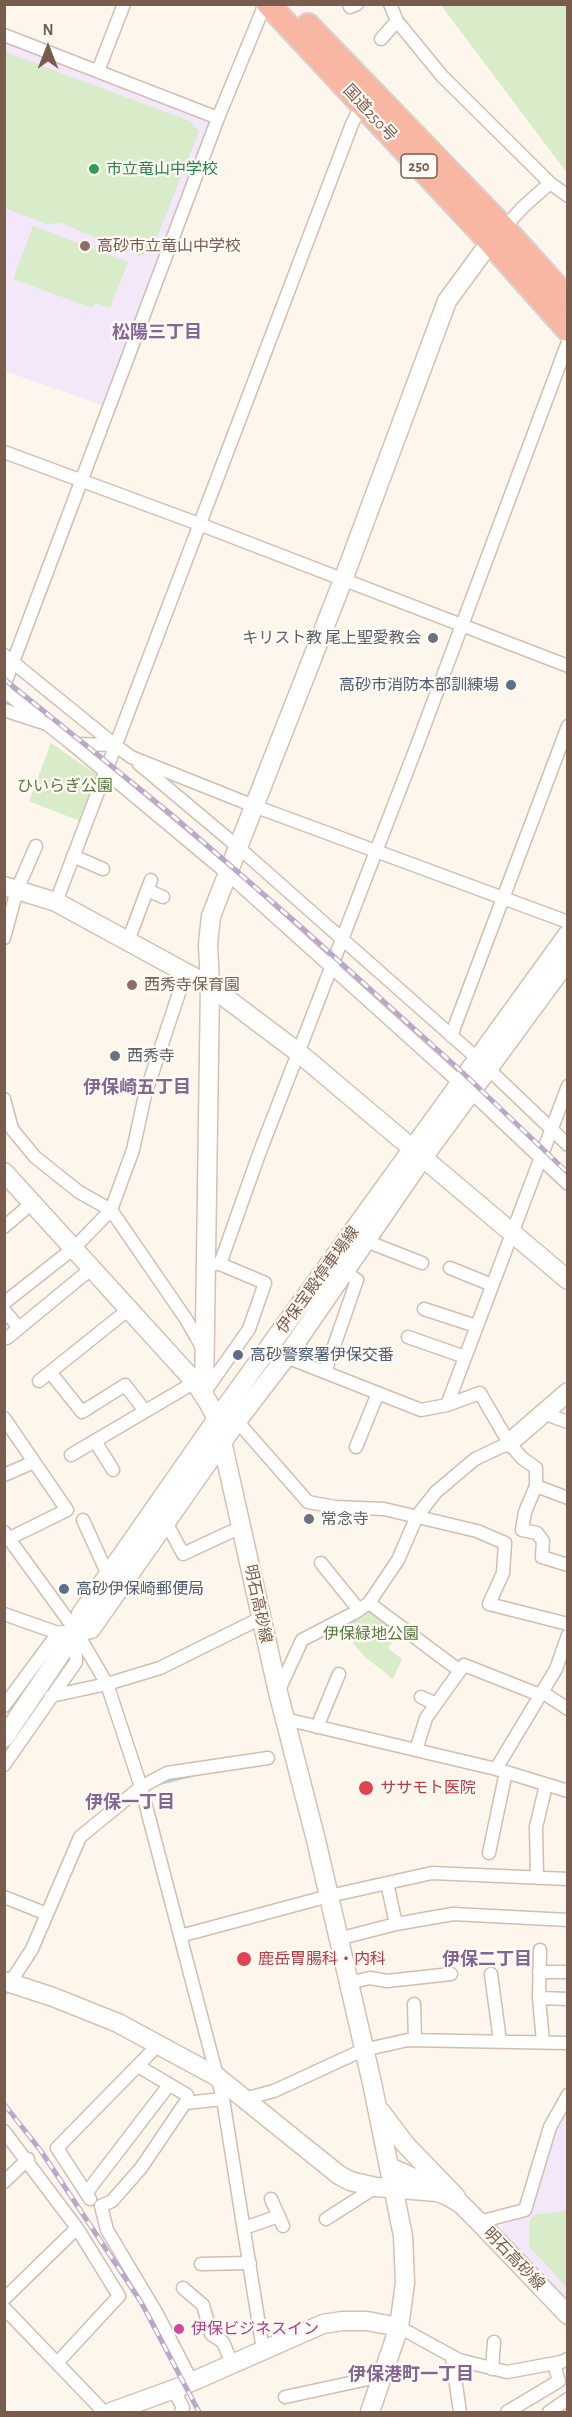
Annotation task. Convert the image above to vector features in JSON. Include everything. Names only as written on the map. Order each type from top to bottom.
[{"type":"highway","name":"国道250号","points":[[266,4],[362,104],[567,299]]},
{"type":"highway","name":"国道250号","points":[[289,4],[497,234],[567,330]]},
{"type":"main road","points":[[199,1388],[213,1264],[208,944],[211,919],[343,580],[447,301],[497,234]]},
{"type":"main road","points":[[11,888],[56,902],[210,986],[298,1053],[567,1280]]},
{"type":"main road","name":"伊保宝殿停車場線","points":[[4,1738],[76,1631],[81,1614],[217,1419],[466,1088],[567,934]]},
{"type":"main road","name":"伊保宝殿停車場線","points":[[483,1064],[567,960]]},
{"type":"main road","name":"伊保宝殿停車場線","points":[[76,1631],[91,1629],[237,1421],[286,1357],[366,1241],[417,1155]]},
{"type":"main road","name":"明石高砂線","points":[[4,1172],[199,1388],[217,1419],[278,1692],[376,2106],[389,2167],[384,2188],[437,2192]]},
{"type":"main road","points":[[509,1443],[567,1392]]},
{"type":"main road","points":[[7,1982],[85,2009],[216,2076],[339,2175],[360,2184],[384,2188],[405,2258],[405,2283],[399,2327],[370,2412]]},
{"type":"main road","name":"明石高砂線","points":[[376,2106],[405,2144],[454,2193],[461,2204],[567,2315]]},
{"type":"main road","name":"明石高砂線","points":[[389,2167],[426,2183],[437,2192],[461,2204]]},
{"type":"main road","points":[[111,2412],[174,2390],[324,2324],[367,2321],[399,2327]]},
{"type":"street","points":[[98,71],[123,4]]},
{"type":"street","points":[[266,4],[219,118],[81,481],[9,658],[4,688],[228,874],[466,1088],[567,1184]]},
{"type":"street","points":[[349,4],[350,7],[357,4]]},
{"type":"street","points":[[390,4],[398,21],[442,76],[550,183],[567,196]]},
{"type":"street","points":[[381,39],[398,21]]},
{"type":"street","points":[[4,35],[219,118]]},
{"type":"street","points":[[56,902],[351,124],[362,104]]},
{"type":"street","points":[[497,234],[550,183]]},
{"type":"street","points":[[71,1455],[146,1411],[199,1388],[249,1329],[265,1283],[213,1264],[333,967],[567,342]]},
{"type":"street","points":[[4,452],[199,524],[567,666]]},
{"type":"street","points":[[9,658],[238,847],[483,1064],[567,1145]]},
{"type":"street","points":[[4,710],[46,724]]},
{"type":"street","points":[[452,1036],[567,726]]},
{"type":"street","points":[[72,744],[115,745]]},
{"type":"street","points":[[131,757],[254,806],[567,922]]},
{"type":"street","points":[[4,938],[11,888],[36,846]]},
{"type":"street","points":[[73,856],[103,869]]},
{"type":"street","points":[[128,941],[149,885],[163,897]]},
{"type":"street","points":[[4,1303],[74,1248],[111,1210],[133,1150],[146,1095],[186,972]]},
{"type":"street","points":[[447,1405],[567,1086]]},
{"type":"street","points":[[4,1100],[12,1129],[35,1157],[79,1192],[111,1210],[186,1318],[204,1350]]},
{"type":"street","points":[[4,1227],[32,1203]]},
{"type":"street","points":[[366,1241],[422,1263]]},
{"type":"street","points":[[7,1338],[92,1268]]},
{"type":"street","points":[[450,1268],[492,1285]]},
{"type":"street","points":[[325,1372],[357,1280],[344,1272]]},
{"type":"street","points":[[39,1381],[129,1309]]},
{"type":"street","points":[[424,1309],[476,1326]]},
{"type":"street","points":[[4,1310],[19,1328]]},
{"type":"street","points":[[415,1335],[465,1357]]},
{"type":"street","points":[[286,1357],[421,1410],[447,1405],[480,1393],[509,1443],[522,1458],[536,1468],[536,1486],[525,1512],[522,1530],[537,1533],[543,1541],[542,1557],[567,1565]]},
{"type":"street","points":[[50,1372],[82,1412],[125,1385],[146,1411]]},
{"type":"street","points":[[356,1447],[378,1393]]},
{"type":"street","points":[[543,1413],[567,1422]]},
{"type":"street","points":[[4,1418],[67,1510],[7,1535],[76,1631],[107,1684],[141,1787],[216,2076],[224,2099],[263,2350]]},
{"type":"street","points":[[217,1419],[237,1421],[308,1502],[335,1507],[384,1509],[477,1531],[505,1543],[503,1573],[489,1604],[567,1624]]},
{"type":"street","points":[[95,1441],[113,1470]]},
{"type":"street","points":[[278,1692],[302,1640],[364,1607],[398,1560],[417,1516],[436,1492],[475,1459],[509,1443]]},
{"type":"street","points":[[4,1475],[34,1462]]},
{"type":"street","points":[[536,1486],[567,1498]]},
{"type":"street","points":[[83,1520],[108,1575]]},
{"type":"street","points":[[166,1522],[183,1554],[241,1527]]},
{"type":"street","points":[[321,1563],[364,1607],[460,1671]]},
{"type":"street","points":[[4,1614],[58,1633],[76,1631]]},
{"type":"street","points":[[51,1696],[107,1684],[160,1668],[261,1618]]},
{"type":"street","points":[[4,1765],[76,1662],[76,1631]]},
{"type":"street","points":[[6,1701],[58,1633]]},
{"type":"street","points":[[489,1853],[501,1771],[541,1693],[556,1669],[567,1635]]},
{"type":"street","points":[[416,1750],[426,1718],[464,1665],[541,1693],[567,1709]]},
{"type":"street","points":[[317,1727],[339,1674]]},
{"type":"street","points":[[421,1697],[436,1704]]},
{"type":"street","points":[[285,1719],[501,1771],[567,1791]]},
{"type":"street","points":[[7,1982],[32,1949],[80,1837],[141,1787],[167,1773],[268,1758]]},
{"type":"street","points":[[537,1878],[536,1827],[546,1785]]},
{"type":"street","points":[[180,1936],[328,1896],[432,1873],[567,1879]]},
{"type":"street","points":[[387,1883],[396,1924]]},
{"type":"street","points":[[4,1897],[47,1914]]},
{"type":"street","points":[[338,1939],[396,1924],[453,1914],[567,1920]]},
{"type":"street","points":[[540,1950],[539,1998],[543,2042]]},
{"type":"street","points":[[539,1972],[567,1972]]},
{"type":"street","points":[[348,1983],[370,1978],[387,1981],[452,1974]]},
{"type":"street","points":[[491,1974],[500,2041]]},
{"type":"street","points":[[539,1998],[567,1999]]},
{"type":"street","points":[[414,2004],[415,2040]]},
{"type":"street","points":[[244,2099],[274,2091],[363,2050],[415,2040],[567,2043]]},
{"type":"street","points":[[158,2045],[57,2148],[89,2196],[169,2085]]},
{"type":"street","points":[[138,2066],[187,2095]]},
{"type":"street","points":[[479,2222],[525,2210],[549,2127],[564,2106],[567,2095]]},
{"type":"street","points":[[192,2382],[156,2312],[107,2230],[101,2206],[112,2201],[141,2168],[185,2103],[224,2099]]},
{"type":"street","points":[[4,2131],[28,2159],[77,2228],[119,2296],[57,2363]]},
{"type":"street","points":[[4,2182],[28,2159]]},
{"type":"street","points":[[326,2219],[384,2188]]},
{"type":"street","points":[[244,2228],[281,2221],[271,2199]]},
{"type":"street","points":[[4,2299],[77,2228]]},
{"type":"street","points":[[201,2264],[250,2263]]},
{"type":"street","points":[[183,2288],[202,2305],[211,2334],[224,2342],[232,2364]]},
{"type":"street","points":[[4,2308],[104,2412]]},
{"type":"street","points":[[399,2327],[452,2356],[507,2372],[554,2364],[567,2358]]},
{"type":"street","points":[[492,2368],[494,2342]]},
{"type":"street","points":[[452,2356],[460,2412]]},
{"type":"street","points":[[507,2412],[559,2381],[554,2364]]},
{"type":"street","points":[[285,2397],[382,2376]]},
{"type":"street","points":[[174,2390],[183,2408],[181,2412]]},
{"type":"street","points":[[549,2412],[567,2399]]},
{"type":"shaded area","name":"高砂市立竜山中学校","points":[[5,41],[213,121],[105,406],[5,371]]},
{"type":"shaded area","points":[[564,2110],[567,2110],[567,2300],[501,2232],[504,2224],[525,2215],[548,2143]]},
{"type":"green space","points":[[441,5],[567,5],[567,173]]},
{"type":"green space","name":"市立竜山中学校","points":[[5,52],[190,121],[199,131],[152,250],[139,256],[61,223],[46,224],[5,208]]},
{"type":"green space","points":[[33,226],[128,262],[110,308],[95,303],[92,308],[13,279]]},
{"type":"green space","name":"ひいらぎ公園","points":[[51,743],[100,777],[82,822],[29,801]]},
{"type":"green space","name":"伊保緑地公園","points":[[368,1607],[401,1631],[388,1648],[402,1659],[393,1679],[364,1656],[338,1625]]},
{"type":"green space","points":[[568,2210],[567,2288],[529,2246],[530,2220],[534,2215]]},
{"type":"waterway","points":[[161,1783],[194,1775]]},
{"type":"waterway","points":[[27,1968],[36,1953]]},
{"type":"waterway","points":[[4,1996],[8,1989]]},
{"type":"railway","points":[[4,679],[172,815],[300,926],[460,1070],[568,1173]]},
{"type":"railway","points":[[4,2104],[41,2151],[141,2302],[199,2412]]},
{"type":"place","name":"市立竜山中学校","points":[[94,169]]},
{"type":"place","name":"高砂市立竜山中学校","points":[[85,246]]},
{"type":"place","name":"キリスト教 尾上聖愛教会","points":[[433,638]]},
{"type":"place","name":"高砂市消防本部訓練場","points":[[511,685]]},
{"type":"place","name":"西秀寺保育園","points":[[132,985]]},
{"type":"place","name":"西秀寺","points":[[115,1056]]},
{"type":"place","name":"高砂警察署伊保交番","points":[[238,1355]]},
{"type":"place","name":"常念寺","points":[[309,1519]]},
{"type":"place","name":"高砂伊保崎郵便局","points":[[64,1589]]},
{"type":"place","name":"ササモト医院","points":[[366,1788]]},
{"type":"place","name":"鹿岳胃腸科・内科","points":[[244,1959]]},
{"type":"place","name":"伊保ビジネスイン","points":[[179,2329]]},
{"type":"district","name":"松陽三丁目","points":[[157,333]]},
{"type":"district","name":"伊保崎五丁目","points":[[137,1088]]},
{"type":"district","name":"伊保一丁目","points":[[130,1803]]},
{"type":"district","name":"伊保二丁目","points":[[487,1960]]},
{"type":"district","name":"伊保港町一丁目","points":[[411,2375]]}]
